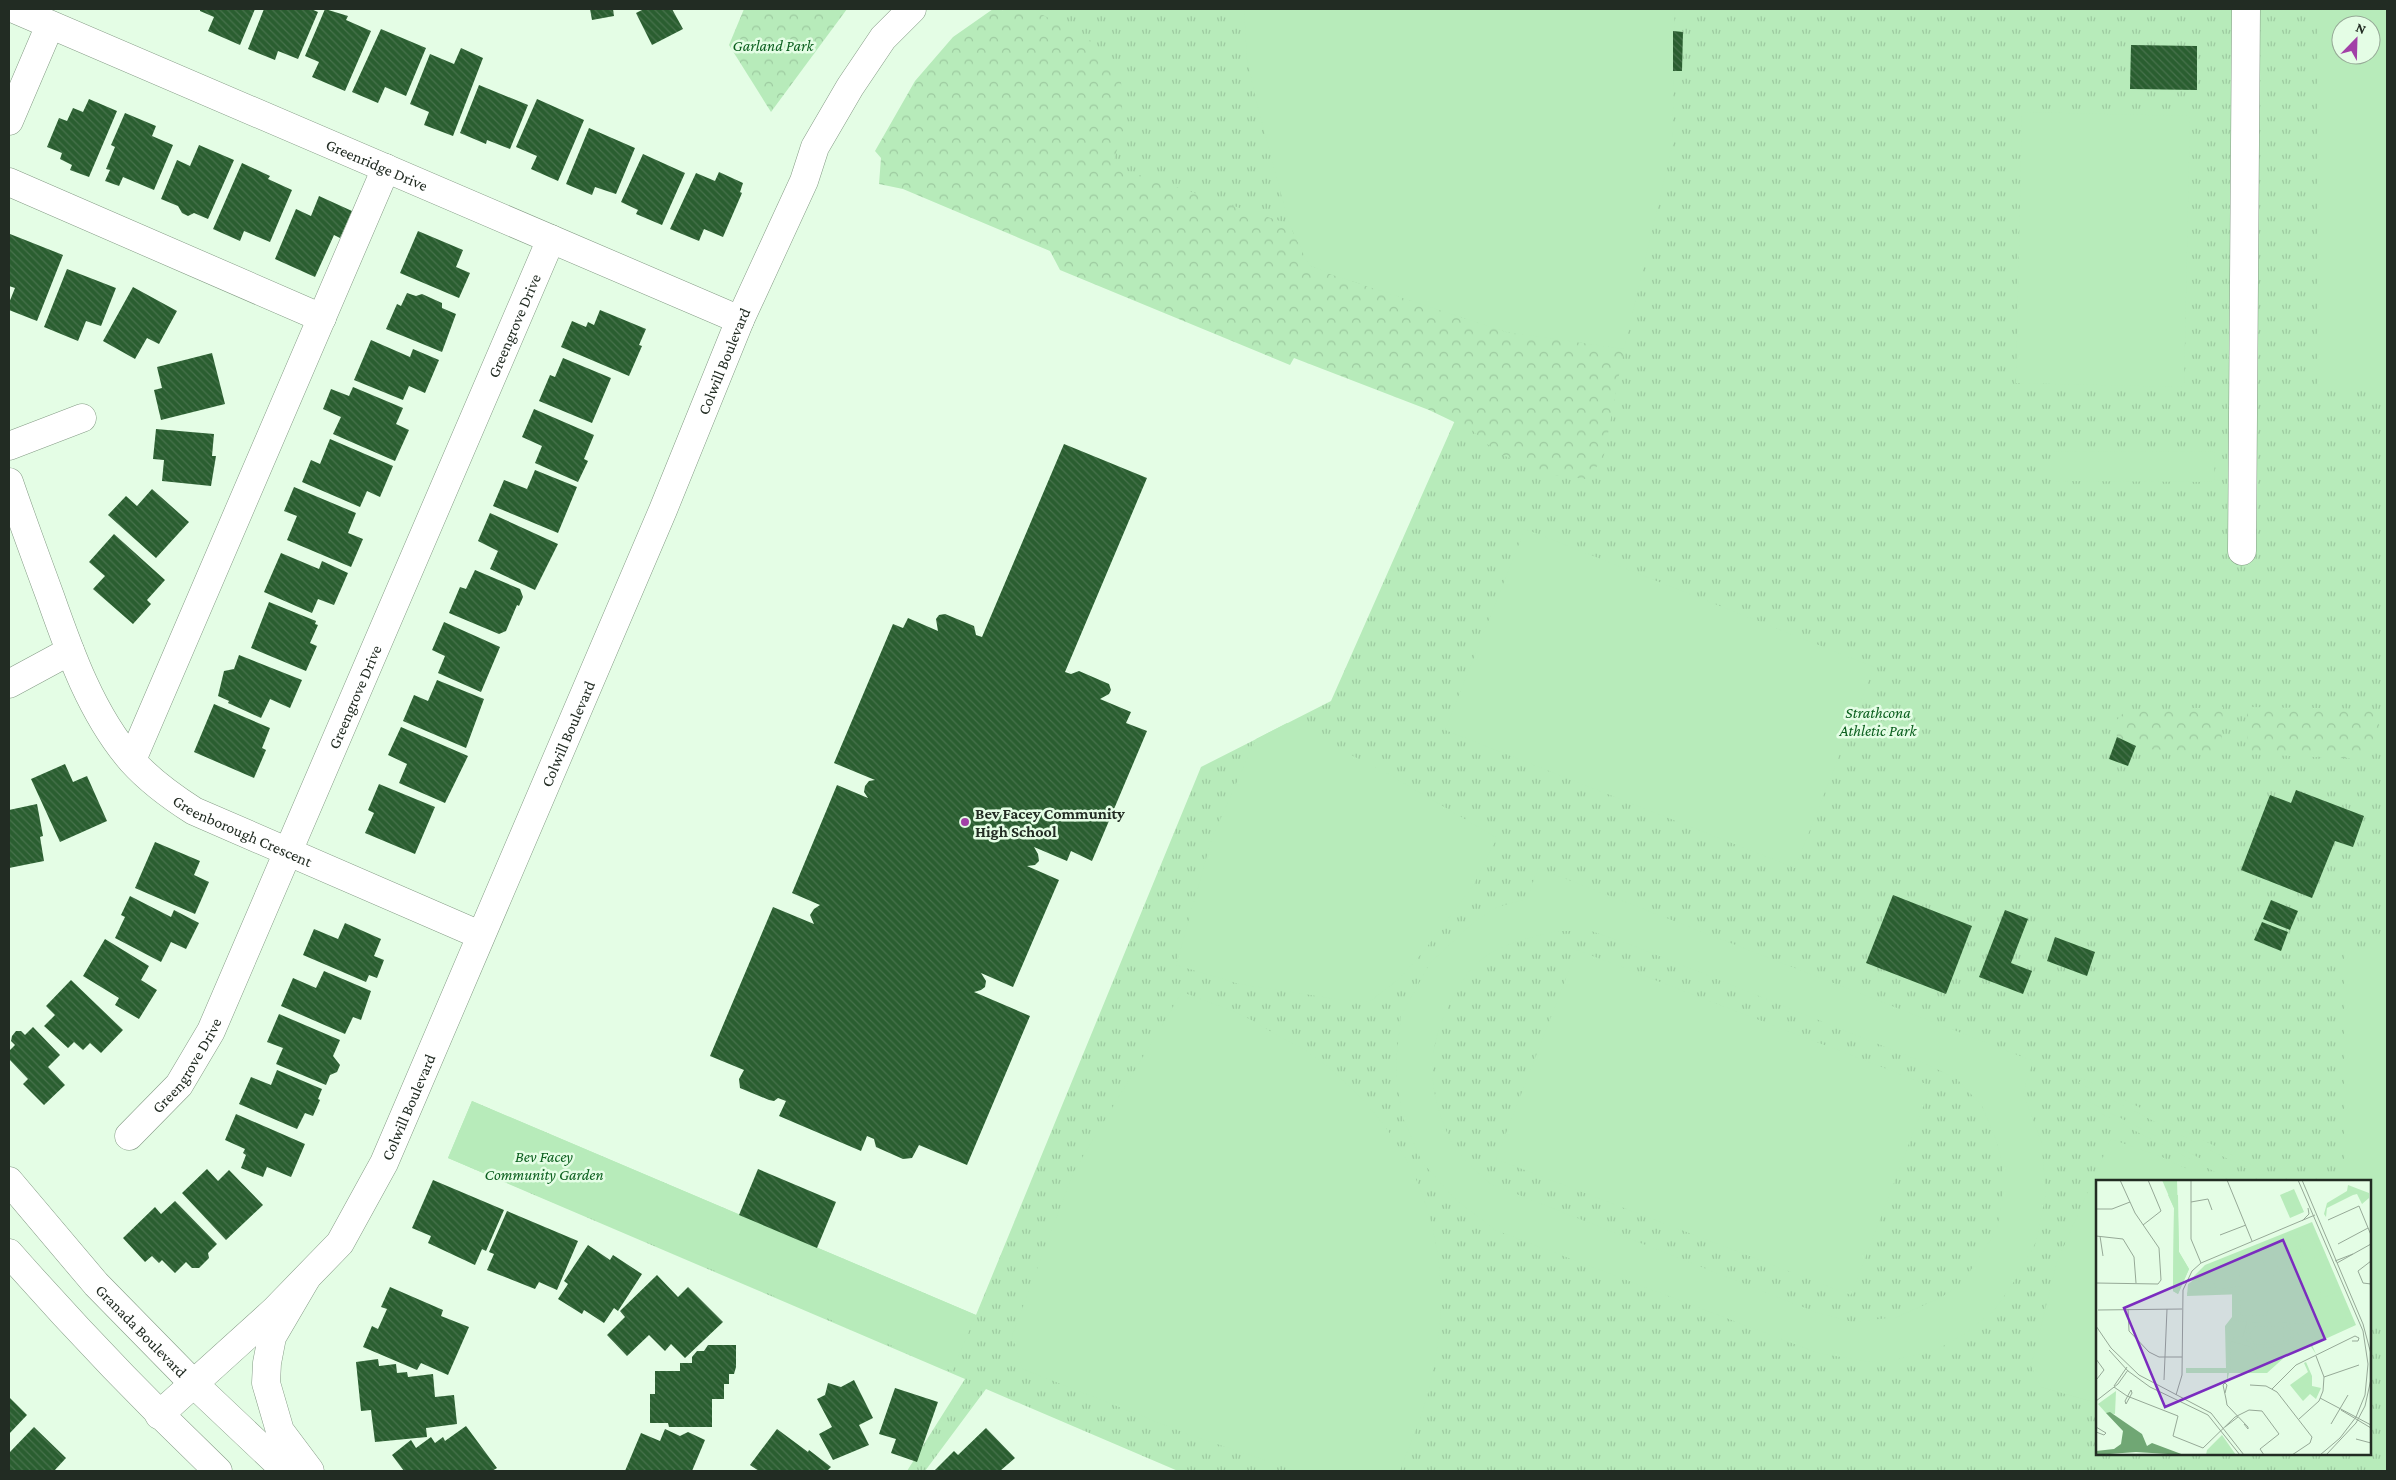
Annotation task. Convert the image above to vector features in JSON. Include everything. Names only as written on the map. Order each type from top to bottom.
[{"type":"street","name":"Greenridge Drive","points":[[14,9],[740,320]]},
{"type":"street","name":"Colwill Boulevard","points":[[159,1415],[306,1279],[340,1243],[384,1163],[480,935],[606,645],[740,320],[804,181],[815,147],[850,87],[883,38],[912,9]]},
{"type":"street","points":[[2242,552],[2246,9]]},
{"type":"street","points":[[9,121],[50,25]]},
{"type":"street","points":[[132,760],[386,168]]},
{"type":"street","points":[[9,182],[322,318]]},
{"type":"street","name":"Greengrove Drive","points":[[129,1136],[179,1085],[211,1031],[551,239]]},
{"type":"street","points":[[9,446],[82,418]]},
{"type":"street","name":"Greenborough Crescent","points":[[9,482],[70,651],[92,699],[132,760],[173,797],[194,810],[480,935]]},
{"type":"street","points":[[9,684],[70,651]]},
{"type":"street","name":"Granada Boulevard","points":[[9,1181],[96,1284],[194,1384],[286,1471]]},
{"type":"street","points":[[9,1253],[79,1333],[159,1415],[218,1471]]},
{"type":"street","points":[[306,1279],[272,1337],[266,1363],[266,1383],[280,1431],[310,1471]]},
{"type":"green space","name":"Garland Park","points":[[744,9],[847,9],[771,112],[729,45]]},
{"type":"green space","points":[[993,9],[1043,15],[1093,42],[1121,80],[1123,131],[1112,166],[1289,224],[1309,265],[1330,274],[1506,332],[1624,349],[1603,460],[1585,479],[1547,474],[1496,452],[1473,431],[1429,410],[1294,358],[1290,365],[1060,270],[1050,251],[903,189],[879,184],[881,158],[875,151],[915,81],[953,37]]},
{"type":"green space","name":"Strathcona Athletic Park","points":[[1005,9],[2387,9],[2387,1471],[1178,1471],[986,1389],[925,1471],[907,1471],[965,1379],[448,1158],[472,1101],[976,1315],[1201,767],[1331,701],[1460,409],[881,158],[988,21]]},
{"type":"green space","points":[[1244,9],[1674,9],[1675,31],[1683,32],[1682,71],[1674,71],[1672,147],[1624,349],[1506,332],[1330,274],[1309,265],[1289,224],[1256,100],[1247,59]]},
{"type":"green space","points":[[2317,9],[2387,9],[2387,388],[2317,388]]},
{"type":"green space","points":[[2022,112],[2190,116],[2184,387],[2016,383]]},
{"type":"green space","points":[[2052,451],[2215,452],[2214,482],[2052,481]]},
{"type":"green space","points":[[1525,529],[1874,667],[1795,868],[1445,730]]},
{"type":"green space","points":[[2223,707],[2221,752],[2143,749],[2117,737],[2115,722],[2125,711]]},
{"type":"green space","points":[[2247,707],[2374,709],[2384,740],[2362,759],[2248,754]]},
{"type":"green space","points":[[1287,723],[1385,772],[1497,838],[1473,886],[1423,952],[1399,979],[1369,1002],[1336,999],[1239,984],[1176,965],[1212,838],[1256,739]]},
{"type":"green space","points":[[1538,868],[2033,1061],[2023,1093],[2041,1141],[2046,1193],[2036,1242],[2017,1277],[1994,1311],[1966,1333],[1936,1350],[1899,1359],[1870,1362],[1818,1353],[1495,1230],[1454,1198],[1422,1162],[1403,1118],[1396,1078],[1401,1016],[1430,963],[1475,921],[1497,907],[1527,899]],"holes":[[[1559,931],[1591,931],[1629,944],[1918,1060],[1957,1079],[1982,1106],[1996,1140],[2003,1165],[2003,1196],[1997,1230],[1963,1282],[1942,1297],[1897,1317],[1852,1322],[1818,1313],[1491,1184],[1475,1170],[1451,1141],[1443,1122],[1434,1090],[1433,1059],[1435,1044],[1439,1029],[1452,999],[1470,970],[1478,962],[1507,945],[1527,938]]]},
{"type":"green space","points":[[2344,949],[2387,949],[2387,1318],[2371,1318],[2371,1180],[2344,1180]]},
{"type":"green space","points":[[1577,950],[1931,1086],[1851,1295],[1496,1159]]},
{"type":"green space","points":[[1182,992],[1244,1016],[1308,1052],[1348,1085],[1380,1120],[1406,1159],[1424,1200],[1436,1244],[1441,1290],[1438,1338],[1429,1389],[1400,1471],[1297,1471],[1190,1435],[1023,1369],[1012,1336],[1073,1173]]},
{"type":"green space","points":[[2082,1078],[2279,1179],[2269,1180],[2079,1083]]},
{"type":"green space","points":[[2075,1095],[2243,1180],[2231,1180],[2073,1099]]},
{"type":"green space","name":"Bev Facey Community Garden","points":[[472,1101],[976,1315],[952,1371],[448,1158]]},
{"type":"green space","points":[[2111,1139],[2162,1157],[2211,1180],[2096,1180],[2096,1403],[2041,1387],[2031,1366],[2057,1262]]},
{"type":"building","points":[[200,9],[255,9],[240,45],[208,31],[214,17],[200,11]]},
{"type":"building","points":[[264,9],[311,9],[318,12],[298,59],[278,51],[275,60],[248,49]]},
{"type":"building","points":[[325,9],[348,16],[346,20],[371,31],[345,91],[312,77],[319,62],[305,56]]},
{"type":"building","points":[[590,9],[613,9],[614,16],[592,20]]},
{"type":"building","points":[[644,9],[672,9],[683,29],[652,45],[636,13]]},
{"type":"building","points":[[381,29],[426,48],[406,96],[385,87],[378,103],[352,92]]},
{"type":"building","points":[[1673,31],[1683,32],[1682,71],[1673,71]]},
{"type":"building","points":[[2131,45],[2197,46],[2197,90],[2130,89]]},
{"type":"building","points":[[461,48],[483,58],[453,136],[424,125],[429,112],[410,104],[430,54],[454,64]]},
{"type":"building","points":[[479,85],[528,105],[510,149],[487,140],[486,144],[460,133]]},
{"type":"building","points":[[89,99],[117,111],[89,177],[70,170],[72,165],[60,159],[62,153],[47,147],[59,118],[67,121],[73,108],[83,112]]},
{"type":"building","points":[[537,99],[584,120],[558,181],[531,169],[537,156],[516,147]]},
{"type":"building","points":[[125,113],[156,126],[152,136],[173,145],[154,190],[123,177],[119,186],[105,181],[110,170],[106,169],[115,147],[111,145]]},
{"type":"building","points":[[589,128],[635,148],[616,194],[595,187],[592,195],[566,184]]},
{"type":"building","points":[[199,145],[234,160],[208,219],[194,213],[188,216],[182,213],[178,206],[161,199],[177,160],[190,166]]},
{"type":"building","points":[[643,154],[685,173],[662,225],[636,214],[638,210],[621,202]]},
{"type":"building","points":[[242,163],[270,176],[268,179],[292,190],[270,242],[244,231],[240,241],[213,229]]},
{"type":"building","points":[[719,172],[743,183],[740,192],[742,193],[723,237],[704,229],[699,241],[670,229],[696,173],[715,181]]},
{"type":"building","points":[[319,196],[352,211],[340,238],[334,235],[315,277],[275,259],[296,209],[311,216]]},
{"type":"building","points":[[418,231],[463,250],[456,267],[470,273],[459,298],[400,273]]},
{"type":"building","points":[[10,234],[63,255],[37,321],[9,310],[9,303],[15,288],[9,286]]},
{"type":"building","points":[[67,269],[116,288],[101,326],[86,321],[78,341],[44,327]]},
{"type":"building","points":[[133,287],[177,311],[159,344],[147,338],[135,359],[103,341]]},
{"type":"building","points":[[407,293],[416,296],[422,294],[442,303],[442,308],[456,314],[442,352],[386,329],[397,304],[401,306]]},
{"type":"building","points":[[600,310],[646,329],[639,345],[642,346],[629,376],[561,347],[572,321],[586,327],[588,322],[594,325]]},
{"type":"building","points":[[371,340],[410,357],[413,349],[439,360],[425,393],[409,386],[403,400],[354,380]]},
{"type":"building","points":[[212,353],[225,404],[161,420],[154,390],[162,388],[157,367]]},
{"type":"building","points":[[563,358],[611,378],[592,423],[539,401],[550,375],[555,377]]},
{"type":"building","points":[[353,387],[403,408],[396,424],[409,430],[395,461],[333,434],[341,417],[323,409],[331,389],[349,396]]},
{"type":"building","points":[[534,409],[594,435],[584,459],[588,461],[578,482],[535,463],[542,446],[522,437]]},
{"type":"building","points":[[156,429],[214,434],[212,456],[216,456],[211,486],[162,481],[164,460],[153,459]]},
{"type":"building","points":[[330,439],[393,466],[380,497],[367,491],[360,507],[302,482],[311,460],[320,464]]},
{"type":"building","name":"Bev Facey Community High School","points":[[1064,444],[1147,478],[1065,672],[1071,674],[1079,671],[1109,684],[1111,690],[1109,694],[1100,699],[1131,712],[1126,723],[1147,731],[1092,861],[1071,851],[1067,861],[1034,847],[1039,861],[1035,865],[1027,866],[1059,880],[1013,987],[981,973],[986,981],[985,987],[974,992],[1030,1016],[967,1165],[919,1145],[912,1158],[903,1159],[876,1147],[874,1139],[867,1136],[861,1151],[779,1116],[786,1101],[778,1098],[774,1101],[769,1100],[740,1088],[739,1079],[744,1070],[710,1056],[773,907],[814,924],[810,915],[820,905],[792,893],[837,785],[868,798],[864,792],[865,786],[869,781],[875,780],[834,763],[893,624],[903,628],[908,618],[938,631],[936,619],[939,615],[945,614],[974,626],[976,635],[982,637]]},
{"type":"building","points":[[535,470],[577,487],[558,533],[493,506],[504,480],[527,489]]},
{"type":"building","points":[[294,487],[356,513],[348,533],[363,539],[351,567],[287,540],[297,516],[284,511]]},
{"type":"building","points":[[152,489],[189,522],[156,558],[108,515],[126,496],[137,506]]},
{"type":"building","points":[[490,513],[558,544],[535,590],[490,569],[498,551],[478,541]]},
{"type":"building","points":[[114,534],[165,580],[147,600],[151,604],[133,624],[93,589],[105,576],[89,562]]},
{"type":"building","points":[[281,553],[319,569],[322,561],[348,573],[334,605],[318,599],[312,613],[264,592]]},
{"type":"building","points":[[475,570],[520,589],[523,597],[519,606],[517,605],[506,631],[499,634],[449,613],[460,587],[466,589]]},
{"type":"building","points":[[269,602],[316,621],[315,624],[318,625],[310,643],[317,646],[306,671],[251,648]]},
{"type":"building","points":[[444,622],[500,647],[481,692],[438,673],[445,656],[432,650]]},
{"type":"building","points":[[239,655],[302,680],[290,708],[270,699],[261,718],[228,703],[229,701],[218,696],[224,671],[234,669]]},
{"type":"building","points":[[437,680],[484,699],[466,748],[403,721],[414,695],[428,701]]},
{"type":"building","points":[[214,704],[270,728],[262,748],[266,750],[254,778],[194,752]]},
{"type":"building","points":[[401,727],[468,756],[445,803],[399,783],[407,764],[388,755]]},
{"type":"building","points":[[2117,737],[2136,746],[2128,766],[2109,759]]},
{"type":"building","points":[[65,764],[73,782],[87,776],[107,821],[60,842],[31,779]]},
{"type":"building","points":[[379,784],[435,807],[415,854],[365,833],[374,813],[368,810]]},
{"type":"building","points":[[2296,790],[2364,816],[2353,847],[2335,841],[2312,898],[2241,870],[2270,795],[2291,803]]},
{"type":"building","points":[[37,804],[43,836],[40,837],[44,861],[9,868],[9,810]]},
{"type":"building","points":[[155,842],[200,861],[194,875],[209,882],[195,914],[135,888]]},
{"type":"building","points":[[1893,895],[1972,926],[1946,994],[1866,963]]},
{"type":"building","points":[[130,896],[171,917],[174,910],[199,923],[186,949],[171,942],[161,962],[115,938],[125,917],[121,915]]},
{"type":"building","points":[[2271,900],[2298,911],[2290,930],[2263,919]]},
{"type":"building","points":[[2005,910],[2028,919],[2011,963],[2032,971],[2023,994],[1979,977]]},
{"type":"building","points":[[2262,922],[2288,932],[2281,951],[2254,940]]},
{"type":"building","points":[[345,923],[381,939],[374,956],[384,960],[377,978],[369,975],[366,982],[303,955],[314,929],[338,939]]},
{"type":"building","points":[[2055,937],[2095,952],[2087,976],[2047,961]]},
{"type":"building","points":[[105,939],[149,966],[141,980],[157,990],[139,1019],[115,1005],[119,998],[83,976]]},
{"type":"building","points":[[324,971],[371,991],[361,1020],[353,1017],[345,1034],[281,1006],[293,978],[316,988]]},
{"type":"building","points":[[71,980],[123,1030],[101,1053],[90,1043],[83,1050],[74,1042],[68,1048],[44,1026],[55,1015],[46,1006]]},
{"type":"building","points":[[279,1014],[340,1040],[333,1056],[340,1065],[337,1072],[330,1075],[326,1085],[276,1064],[283,1048],[267,1042]]},
{"type":"building","points":[[33,1027],[60,1055],[48,1067],[65,1085],[44,1105],[23,1084],[28,1079],[9,1059],[9,1051],[15,1045],[11,1041],[12,1036],[16,1031],[21,1031],[25,1035]]},
{"type":"building","points":[[277,1070],[322,1089],[318,1099],[320,1100],[313,1116],[305,1113],[297,1129],[239,1104],[251,1077],[271,1085]]},
{"type":"building","points":[[236,1114],[305,1144],[291,1177],[267,1167],[263,1177],[241,1168],[246,1155],[243,1153],[245,1149],[225,1140]]},
{"type":"building","points":[[207,1169],[218,1181],[229,1170],[263,1205],[226,1240],[182,1193]]},
{"type":"building","points":[[758,1169],[836,1202],[817,1248],[739,1215]]},
{"type":"building","points":[[433,1180],[504,1210],[486,1251],[482,1249],[475,1265],[428,1243],[431,1236],[412,1228]]},
{"type":"building","points":[[175,1201],[217,1244],[208,1253],[209,1258],[199,1268],[192,1268],[186,1262],[175,1273],[162,1260],[159,1263],[152,1256],[145,1262],[123,1238],[155,1207],[161,1214]]},
{"type":"building","points":[[507,1211],[578,1241],[557,1290],[539,1282],[535,1289],[487,1270],[494,1254],[489,1252]]},
{"type":"building","points":[[588,1245],[610,1260],[613,1255],[642,1274],[618,1311],[614,1308],[604,1323],[584,1310],[582,1314],[558,1299],[568,1284],[564,1281]]},
{"type":"building","points":[[657,1275],[678,1297],[688,1287],[723,1322],[685,1358],[671,1344],[665,1351],[649,1335],[627,1356],[607,1335],[625,1317],[620,1311]]},
{"type":"building","points":[[390,1287],[443,1310],[441,1316],[469,1327],[448,1375],[421,1363],[417,1370],[363,1347],[372,1326],[378,1329],[387,1309],[381,1307]]},
{"type":"building","points":[[708,1345],[736,1345],[736,1367],[734,1374],[729,1374],[729,1384],[724,1384],[724,1399],[712,1399],[712,1427],[669,1427],[668,1423],[650,1423],[650,1394],[655,1394],[655,1371],[680,1371],[680,1363],[692,1363],[692,1357],[697,1351],[704,1351]]},
{"type":"building","points":[[378,1359],[379,1366],[396,1364],[397,1373],[407,1372],[408,1377],[433,1374],[435,1397],[454,1395],[457,1424],[426,1428],[427,1437],[375,1442],[371,1410],[361,1411],[356,1362]]},
{"type":"building","points":[[854,1380],[873,1418],[859,1425],[869,1445],[833,1460],[819,1434],[832,1427],[817,1399],[825,1395],[828,1383],[841,1387]]},
{"type":"building","points":[[895,1388],[938,1402],[917,1462],[891,1453],[896,1439],[879,1434]]},
{"type":"building","points":[[9,1397],[27,1415],[9,1434]]},
{"type":"building","points":[[466,1426],[497,1468],[492,1471],[404,1471],[392,1455],[411,1440],[416,1448],[431,1437],[435,1443],[443,1437],[445,1441]]},
{"type":"building","points":[[34,1427],[66,1458],[54,1471],[9,1471],[9,1453]]},
{"type":"building","points":[[986,1428],[1015,1458],[1000,1471],[934,1471],[954,1451],[958,1455]]},
{"type":"building","points":[[665,1429],[680,1436],[688,1432],[705,1440],[692,1471],[625,1471],[641,1433],[660,1441]]},
{"type":"building","points":[[777,1429],[831,1467],[827,1471],[759,1471],[750,1465]]},
{"type":"place","name":"Bev Facey Community High School","points":[[965,822]]}]
